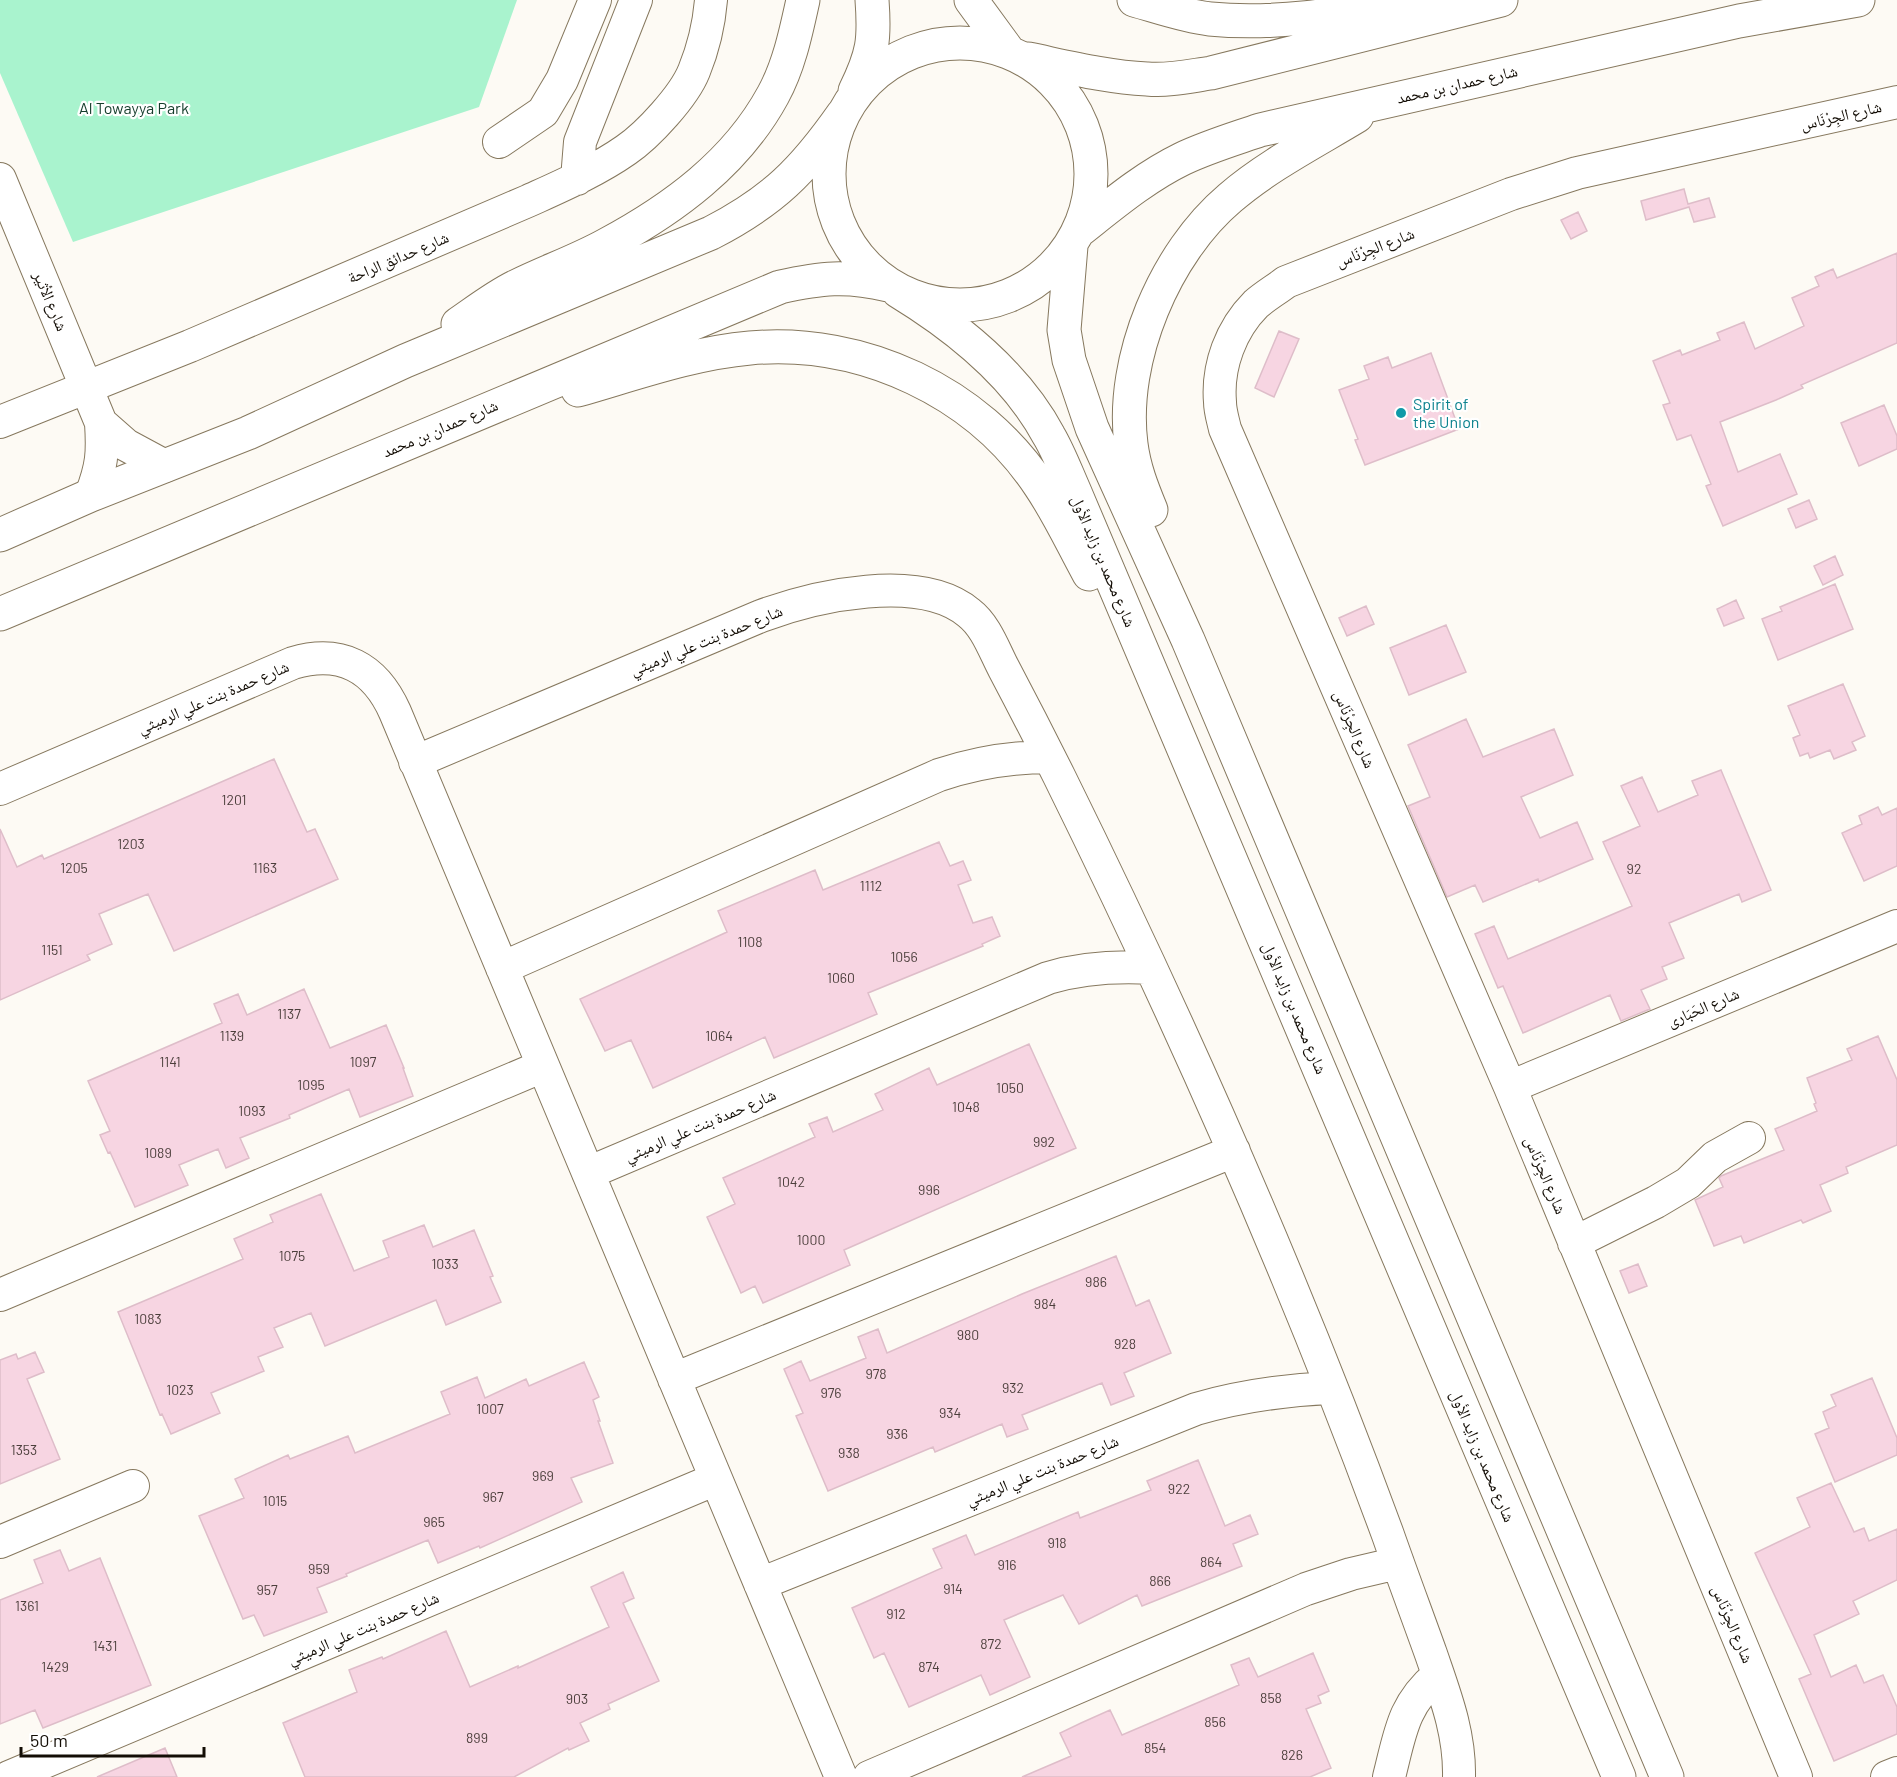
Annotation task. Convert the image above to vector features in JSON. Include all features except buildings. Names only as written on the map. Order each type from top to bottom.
[{"type":"main road","points":[[405,361],[496,297],[605,246],[662,212],[707,178],[745,139],[773,94],[793,46],[803,0]]},
{"type":"main road","points":[[872,0],[874,33],[868,63],[834,137],[829,160],[829,185],[833,208],[841,231],[854,252],[893,288]]},
{"type":"main road","points":[[971,0],[1013,54],[1038,69],[1056,84],[1071,103],[1082,123],[1089,146],[1092,169],[1091,193],[1076,238],[1064,330],[1069,360],[1092,428],[1188,640],[1667,1777]]},
{"type":"main road","points":[[1134,0],[1148,6],[1208,19],[1258,22],[1315,17],[1419,0]]},
{"type":"main road","points":[[0,535],[91,495],[248,433],[405,361],[738,219],[786,184],[817,151],[860,89],[891,62],[928,47],[969,43],[1117,76],[1148,80],[1173,79],[1211,73],[1501,0]]},
{"type":"main road","name":"شارع حمدان بن محمد","points":[[0,614],[421,435],[780,286],[820,278],[843,278],[866,280],[930,302],[964,305],[997,300],[1028,286],[1055,265],[1076,238],[1148,178],[1198,152],[1260,130],[1383,100],[1739,21],[1858,0]]},
{"type":"main road","points":[[1188,640],[1182,588],[1138,478],[1131,443],[1131,399],[1134,372],[1146,327],[1176,261],[1208,218],[1257,178],[1383,100]]},
{"type":"main road","name":"شارع محمد بن زايد الأول","points":[[893,288],[933,312],[991,360],[1024,398],[1049,434],[1619,1777]]},
{"type":"main road","points":[[421,435],[476,422],[545,400],[720,352],[751,348],[813,349],[850,355],[886,366],[952,399],[985,424],[1015,453],[1040,485],[1112,615],[1144,656]]},
{"type":"street","points":[[499,142],[543,111],[562,80],[595,0]]},
{"type":"street","points":[[577,178],[580,142],[636,0]]},
{"type":"street","name":"شارع حدائق الراحة","points":[[0,422],[190,346],[577,178],[626,150],[665,115],[694,73],[704,41],[711,0]]},
{"type":"street","name":"شارع الجِرْنَاس","points":[[1796,1777],[1510,1087],[1225,429],[1220,403],[1220,375],[1227,349],[1239,325],[1257,304],[1286,282],[1511,194],[1577,173],[1897,102]]},
{"type":"street","name":"شارع الأثير","points":[[0,179],[101,423],[103,452],[101,469],[91,495]]},
{"type":"street","name":"شارع الأثير","points":[[101,423],[126,445],[165,466]]},
{"type":"street","name":"شارع حمدة بنت علي الرميثي","points":[[415,762],[784,607],[840,594],[905,592],[942,597],[955,603],[976,619],[1049,757],[1151,968],[1234,1151],[1331,1388],[1398,1563],[1453,1720],[1459,1777]]},
{"type":"street","name":"شارع حمدة بنت علي الرميثي","points":[[0,789],[293,663],[310,658],[346,661],[363,669],[377,681],[388,696],[841,1777]]},
{"type":"street","points":[[502,968],[939,774],[980,763],[1026,757],[1049,757]]},
{"type":"street","name":"شارع الحَبَارى","points":[[1510,1087],[1897,926]]},
{"type":"street","name":"شارع حمدة بنت علي الرميثي","points":[[588,1173],[1048,978],[1098,968],[1151,968]]},
{"type":"street","points":[[0,1295],[543,1066]]},
{"type":"street","points":[[1574,1243],[1656,1202],[1688,1183],[1715,1157],[1749,1138]]},
{"type":"street","points":[[674,1379],[1234,1151]]},
{"type":"street","name":"شارع حمدة بنت علي الرميثي","points":[[760,1584],[1196,1409],[1222,1401],[1266,1393],[1331,1388]]},
{"type":"street","name":"شارع حمدة بنت علي الرميثي","points":[[9,1777],[716,1479]]},
{"type":"street","points":[[0,1542],[133,1486]]},
{"type":"street","points":[[869,1777],[1306,1589],[1351,1574],[1398,1563]]},
{"type":"street","points":[[1389,1777],[1405,1718],[1411,1705],[1418,1694],[1438,1675]]},
{"type":"street","points":[[1887,1777],[1897,1773]]},
{"type":"green space","name":"Al Towayya Park","points":[[0,0],[517,0],[479,107],[73,242],[0,73]]},
{"type":"place","name":"Spirit of the Union","points":[[1401,413]]}]
